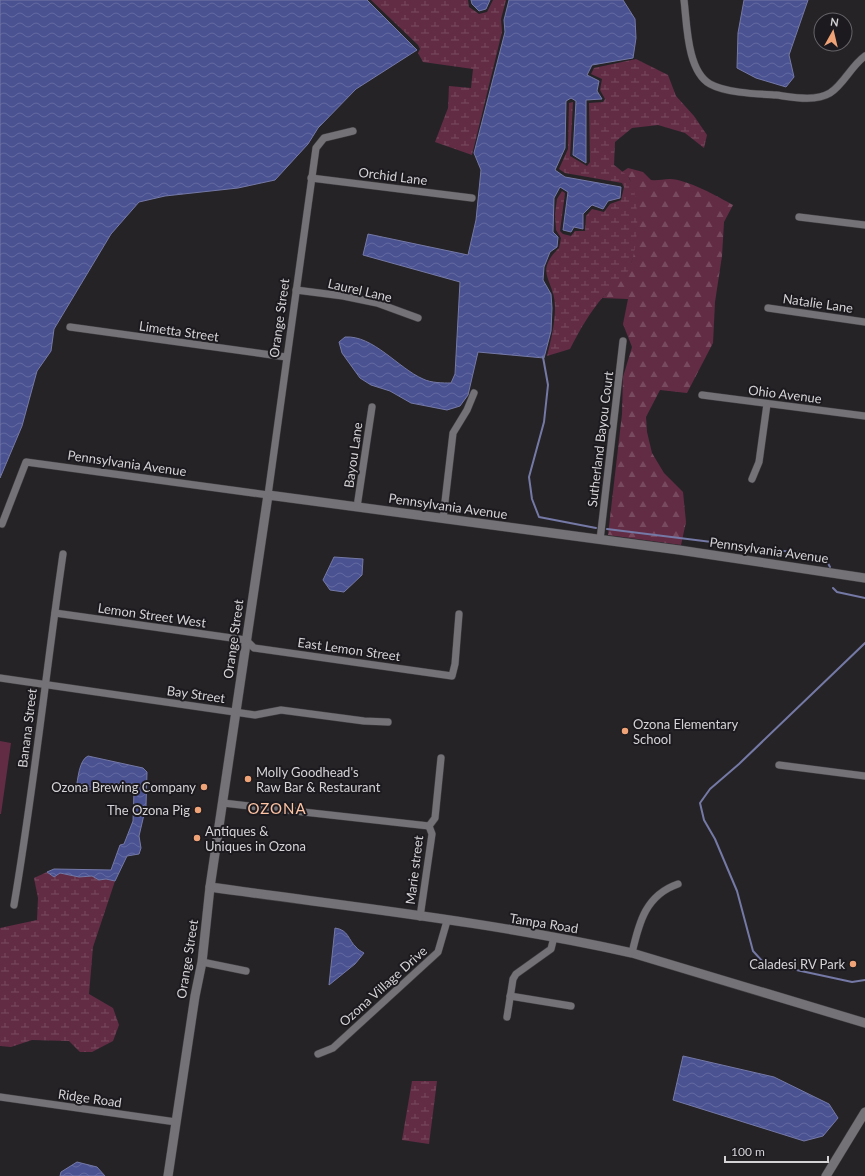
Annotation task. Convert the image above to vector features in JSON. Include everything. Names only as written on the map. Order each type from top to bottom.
[{"type":"street","points":[[684,0],[692,55],[696,68],[710,84],[725,89],[766,95],[811,98],[820,97],[836,89],[859,60],[865,56]]},
{"type":"street","name":"Orange Street","points":[[168,1176],[194,996],[202,962],[210,887],[268,495],[316,148],[319,142],[324,138],[353,131]]},
{"type":"street","name":"Orchid Lane","points":[[311,178],[472,198]]},
{"type":"street","points":[[799,217],[865,225]]},
{"type":"street","name":"Laurel Lane","points":[[296,290],[343,296],[377,303],[418,318]]},
{"type":"street","name":"Natalie Lane","points":[[768,308],[865,322]]},
{"type":"street","name":"Limetta Street","points":[[70,327],[286,357]]},
{"type":"street","name":"Sutherland Bayou Court","points":[[600,540],[623,340]]},
{"type":"street","points":[[443,519],[453,433],[467,410],[474,392]]},
{"type":"street","name":"Ohio Avenue","points":[[702,395],[865,416]]},
{"type":"street","points":[[752,479],[759,462],[767,404]]},
{"type":"street","name":"Bayou Lane","points":[[357,507],[372,407]]},
{"type":"street","name":"Pennsylvania Avenue","points":[[2,524],[26,462],[600,540],[865,578]]},
{"type":"street","name":"Banana Street","points":[[14,905],[28,824],[44,684],[63,554]]},
{"type":"street","name":"Lemon Street West","points":[[55,613],[246,640]]},
{"type":"street","name":"East Lemon Street","points":[[246,640],[254,648],[452,676],[456,658],[459,614]]},
{"type":"street","name":"Bay Street","points":[[0,678],[255,715],[281,710],[364,721],[388,722]]},
{"type":"street","name":"Marie street","points":[[420,917],[432,834],[429,826],[435,818],[441,758]]},
{"type":"street","points":[[779,765],[865,776]]},
{"type":"street","points":[[223,803],[429,826]]},
{"type":"street","points":[[632,952],[645,910],[655,897],[668,887],[678,884]]},
{"type":"street","name":"Tampa Road","points":[[210,887],[554,937],[632,952],[865,1023]]},
{"type":"street","name":"Ozona Village Drive","points":[[318,1054],[333,1048],[438,952],[446,921]]},
{"type":"street","points":[[507,1017],[513,978],[516,974],[551,950],[554,937]]},
{"type":"street","points":[[202,962],[246,971]]},
{"type":"street","points":[[510,996],[571,1006]]},
{"type":"street","name":"Ridge Road","points":[[0,1097],[176,1122]]},
{"type":"street","points":[[826,1176],[865,1112]]},
{"type":"green space","points":[[371,0],[468,0],[469,7],[479,14],[487,12],[493,0],[506,0],[501,19],[502,32],[472,155],[435,142],[448,108],[449,86],[471,88],[473,69],[423,62],[418,53],[420,49],[418,45]]},
{"type":"green space","points":[[636,59],[668,75],[676,96],[694,116],[707,135],[704,148],[685,133],[658,125],[632,128],[615,142],[614,165],[629,178],[634,189],[636,201],[636,240],[631,264],[625,276],[603,297],[594,309],[570,349],[547,356],[554,326],[555,307],[552,290],[546,271],[547,264],[559,248],[561,238],[556,230],[555,214],[557,199],[562,191],[565,193],[560,231],[563,234],[571,236],[575,231],[585,231],[586,216],[592,209],[604,212],[610,204],[621,200],[624,187],[622,183],[565,173],[559,169],[568,149],[569,103],[573,102],[570,156],[587,166],[590,162],[589,103],[603,102],[605,99],[600,90],[602,79],[591,74],[594,68]]},
{"type":"green space","points":[[628,168],[643,172],[651,180],[670,179],[685,182],[733,205],[724,222],[722,256],[715,302],[713,343],[687,393],[660,390],[646,417],[647,432],[652,453],[664,473],[683,492],[686,522],[681,545],[608,535],[622,414],[623,377],[632,347],[623,324],[628,299],[602,298],[626,274],[632,261],[637,224],[630,179],[622,172]]},
{"type":"green space","points":[[0,741],[11,743],[1,814],[0,814]]},
{"type":"green space","points":[[47,872],[54,877],[60,873],[79,877],[92,876],[99,880],[106,879],[115,881],[93,947],[89,994],[113,1008],[119,1025],[113,1041],[92,1052],[80,1052],[69,1041],[32,1040],[11,1047],[0,1046],[0,928],[37,920],[38,898],[34,878]]},
{"type":"green space","points":[[412,1081],[437,1081],[429,1144],[402,1140]]},
{"type":"water","points":[[0,0],[367,0],[417,50],[356,89],[318,128],[308,144],[275,180],[238,188],[165,196],[139,202],[111,234],[54,329],[51,351],[37,371],[22,426],[0,478]]},
{"type":"water","points":[[471,0],[490,0],[486,9],[479,11],[472,4]]},
{"type":"water","points":[[509,0],[623,0],[635,19],[636,38],[633,58],[592,65],[587,75],[599,81],[597,91],[602,99],[586,100],[586,163],[573,155],[576,101],[571,98],[566,101],[565,148],[555,170],[565,177],[621,187],[620,198],[608,201],[603,209],[592,205],[583,214],[583,229],[574,227],[571,232],[563,230],[568,192],[560,187],[554,198],[553,232],[558,237],[557,247],[550,252],[544,267],[543,280],[551,294],[552,308],[551,331],[544,358],[478,352],[468,395],[460,406],[447,410],[411,403],[390,391],[371,385],[360,378],[342,353],[339,342],[345,337],[365,341],[385,353],[404,368],[423,379],[433,382],[451,383],[455,374],[460,282],[363,255],[368,234],[468,255],[476,220],[481,170],[474,153],[505,32],[504,20]]},
{"type":"water","points":[[744,0],[808,0],[789,55],[794,77],[786,87],[756,78],[737,68],[738,33]]},
{"type":"water","points":[[334,557],[363,559],[362,575],[344,592],[330,590],[323,580]]},
{"type":"water","points":[[88,756],[143,768],[147,772],[146,806],[139,836],[141,848],[139,854],[127,856],[115,881],[106,879],[99,880],[92,876],[79,877],[60,873],[54,877],[47,872],[54,869],[111,870],[120,845],[124,844],[133,821],[134,791],[109,784],[97,785],[93,789],[81,792],[76,789],[81,766],[85,758]]},
{"type":"water","points":[[335,928],[346,933],[353,944],[364,953],[355,964],[329,985]]},
{"type":"water","points":[[683,1056],[774,1077],[829,1104],[838,1118],[823,1136],[804,1141],[673,1100]]},
{"type":"water","points":[[77,1162],[97,1167],[105,1176],[60,1176],[61,1172]]},
{"type":"waterway","points":[[543,357],[548,385],[544,422],[529,477],[532,499],[539,517],[596,528]]},
{"type":"waterway","points":[[607,529],[824,556],[830,567]]},
{"type":"waterway","points":[[833,588],[837,592],[865,598]]},
{"type":"waterway","points":[[865,643],[739,764],[710,789],[700,803],[704,820],[715,839],[737,891],[753,951],[764,963],[852,982],[865,980]]},
{"type":"place","name":"Ozona Elementary School","points":[[625,731]]},
{"type":"place","name":"Molly Goodhead's Raw Bar & Restaurant","points":[[248,779]]},
{"type":"place","name":"Ozona Brewing Company","points":[[204,787]]},
{"type":"place","name":"The Ozona Pig","points":[[198,810]]},
{"type":"place","name":"Antiques & Uniques in Ozona","points":[[197,838]]},
{"type":"place","name":"Caladesi RV Park","points":[[853,964]]},
{"type":"district","name":"OZONA","points":[[277,808]]}]
